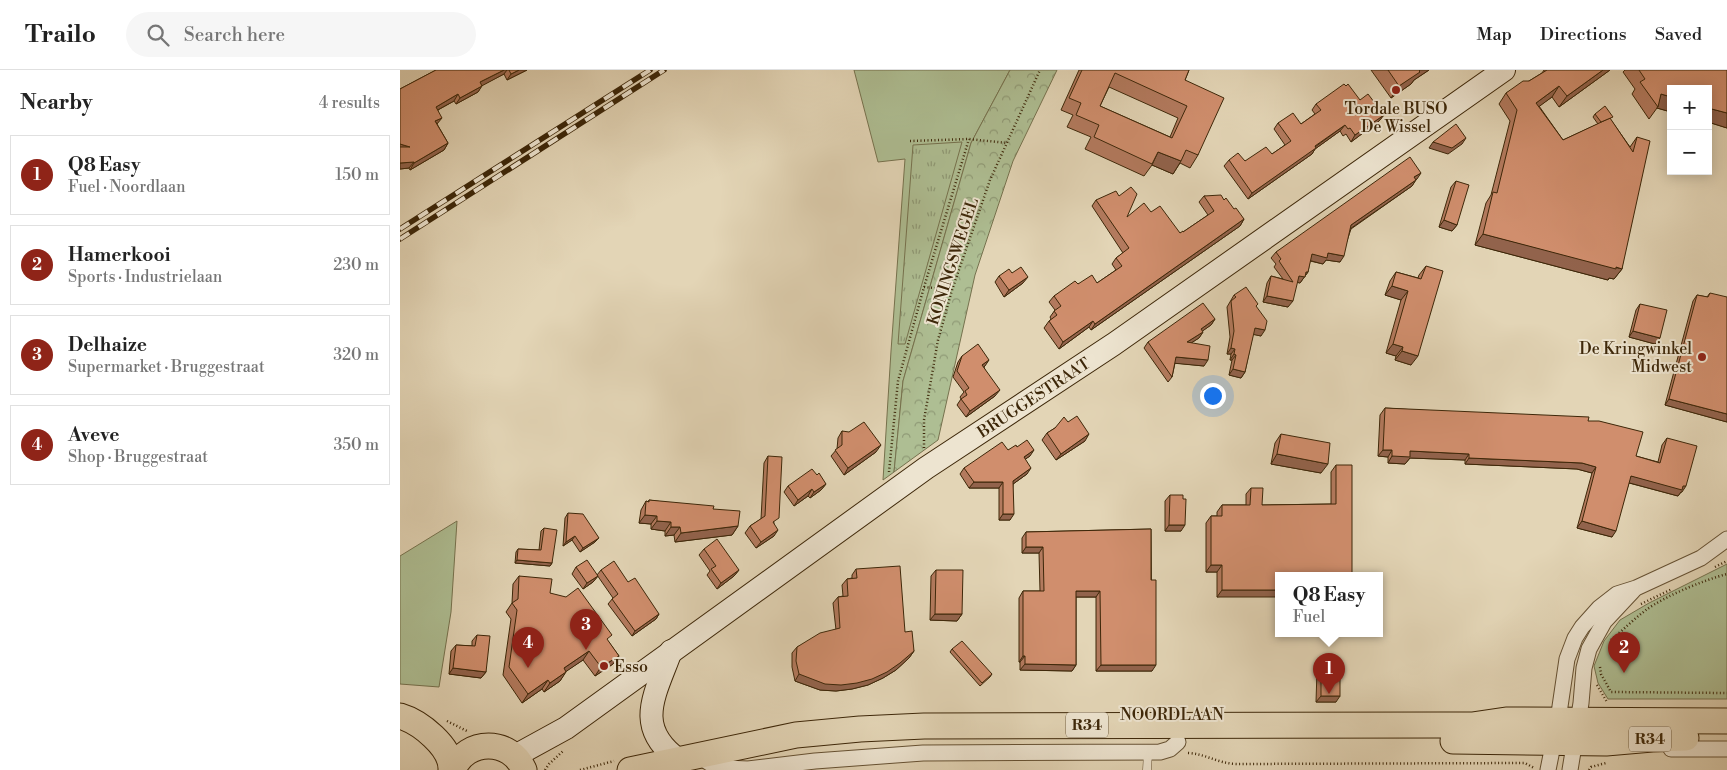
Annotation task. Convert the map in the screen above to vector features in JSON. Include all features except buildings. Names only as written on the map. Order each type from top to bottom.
[{"type":"main road","points":[[410,720],[478,747]]},
{"type":"main road","points":[[410,720],[445,751],[452,770]]},
{"type":"main road","name":"NOORDLAAN","points":[[630,770],[691,760],[778,738],[851,730],[943,726],[1442,725],[1479,724],[1506,720],[1621,742],[1652,739],[1727,738]]},
{"type":"main road","name":"NOORDLAAN","points":[[691,760],[755,757],[825,749],[924,742],[1174,745],[1566,731],[1727,721]]},
{"type":"main road","points":[[452,770],[468,751],[487,745],[507,750],[523,765]]},
{"type":"street","name":"BRUGGESTRAAT","points":[[523,765],[566,728],[886,496],[1114,344],[1504,70]]},
{"type":"street","points":[[1548,770],[1566,731],[1592,643],[1604,622],[1636,588],[1701,558],[1727,539]]},
{"type":"street","points":[[671,651],[652,705],[651,722],[657,739],[671,754],[691,760]]},
{"type":"street","points":[[1566,731],[1570,770]]},
{"type":"street","name":"NOORDLAAN","points":[[1621,742],[1649,749],[1727,749]]},
{"type":"street","name":"NOORDLAAN","points":[[691,760],[725,768],[748,769],[815,761],[923,753],[1160,752],[1174,745]]},
{"type":"lane","points":[[1147,770],[1148,752]]},
{"type":"path","name":"KONINGSWEGEL","points":[[926,468],[923,444],[924,420],[938,340],[952,290],[990,180],[1040,70]]},
{"type":"path","points":[[910,141],[969,139],[1007,143]]},
{"type":"path","points":[[886,496],[898,380],[969,139]]},
{"type":"path","points":[[924,287],[952,290]]},
{"type":"path","points":[[1713,568],[1727,561]]},
{"type":"path","points":[[1611,641],[1648,608],[1678,592],[1727,574]]},
{"type":"path","points":[[1635,607],[1678,586]]},
{"type":"path","points":[[1599,664],[1600,674],[1611,692],[1727,693]]},
{"type":"path","points":[[1595,681],[1608,703]]},
{"type":"path","points":[[1174,745],[1218,762],[1236,764],[1525,764],[1529,766]]},
{"type":"path","points":[[1589,770],[1593,767]]},
{"type":"green space","points":[[854,70],[1010,70],[971,143],[903,381],[894,472],[883,480],[905,159],[878,162]]},
{"type":"green space","points":[[1010,70],[1057,70],[1013,161],[975,275],[938,440],[894,472],[903,381],[971,143]]},
{"type":"green space","points":[[962,142],[905,344],[898,344],[913,145]]},
{"type":"green space","points":[[457,521],[451,612],[439,687],[400,684],[400,556]]},
{"type":"green space","points":[[1727,564],[1727,699],[1608,699],[1598,683],[1594,666],[1604,641],[1620,620],[1649,603]]},
{"type":"railway","points":[[400,229],[650,70]]},
{"type":"railway","points":[[400,239],[664,70]]},
{"type":"place","name":"Tordale BUSO De Wissel","points":[[1396,90]]},
{"type":"place","name":"De Kringwinkel Midwest","points":[[1702,357]]},
{"type":"place","name":"Delhaize","points":[[586,650]]},
{"type":"place","name":"Esso","points":[[604,666]]},
{"type":"place","name":"Aveve","points":[[528,668]]},
{"type":"place","name":"Hamerkooi","points":[[1624,673]]},
{"type":"place","name":"Q8 Easy","points":[[1329,694]]}]
